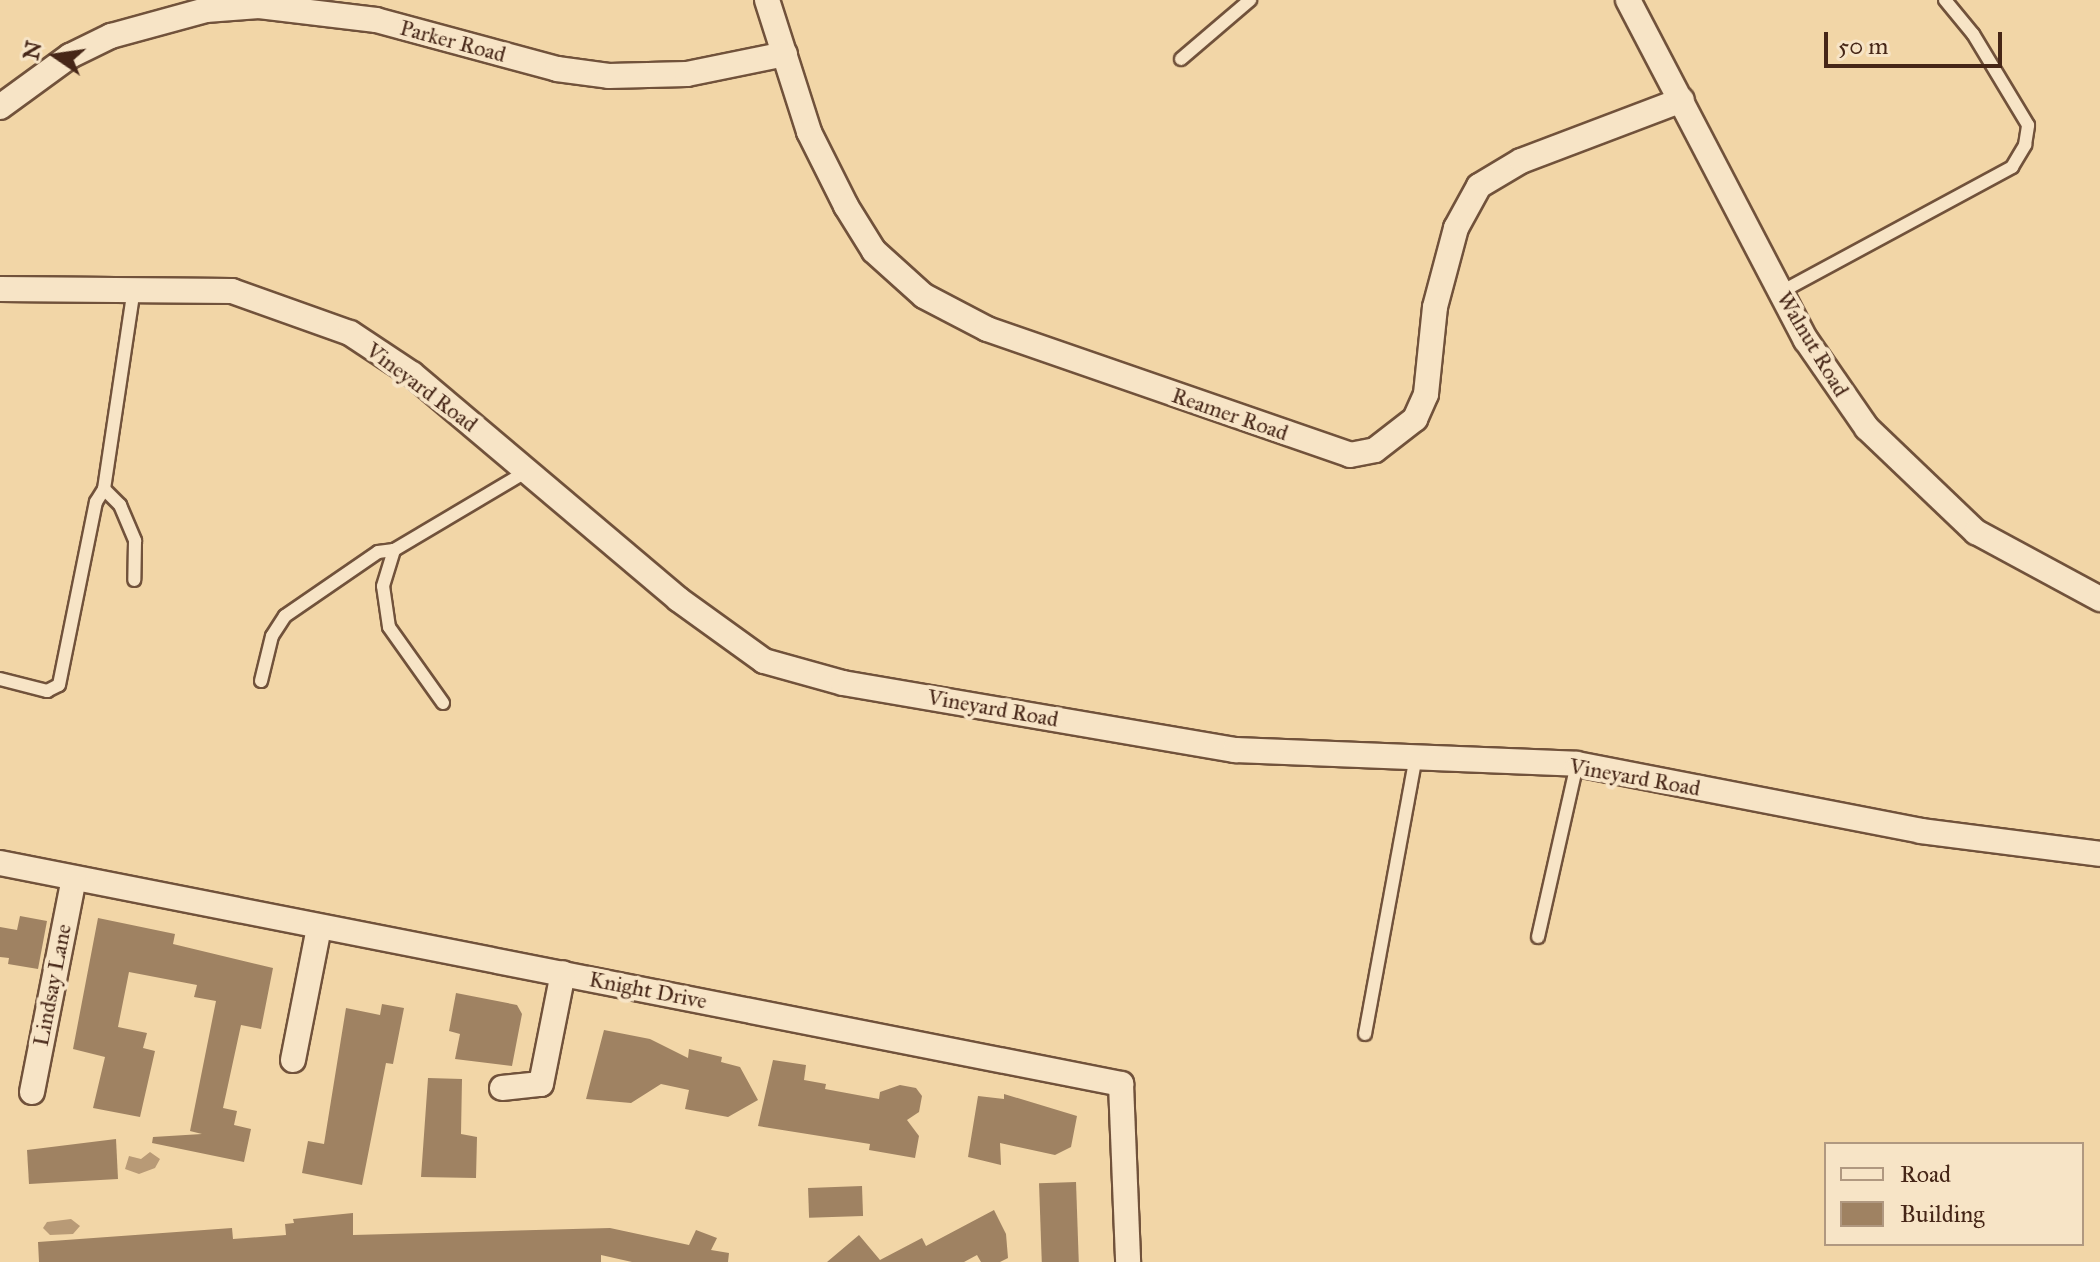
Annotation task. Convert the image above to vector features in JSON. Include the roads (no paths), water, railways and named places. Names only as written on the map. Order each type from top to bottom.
[{"type":"street","name":"Reamer Road","points":[[767,0],[809,132],[846,206],[874,251],[924,296],[987,329],[1350,455],[1375,450],[1415,419],[1426,394],[1435,307],[1456,228],[1479,186],[1521,161],[1682,100]]},
{"type":"street","name":"Walnut Road","points":[[1628,0],[1806,340],[1867,428],[1976,532],[2100,599]]},
{"type":"street","name":"Parker Road","points":[[0,107],[46,72],[111,36],[206,10],[259,6],[376,20],[557,69],[609,76],[687,74],[785,54]]},
{"type":"street","name":"Vineyard Road","points":[[0,289],[232,291],[350,333],[412,374],[678,599],[764,661],[843,683],[1235,750],[1416,755],[1577,764],[1921,831],[2100,854]]},
{"type":"street","name":"Knight Drive","points":[[0,863],[1121,1084],[1128,1262]]},
{"type":"street","name":"Lindsay Lane","points":[[32,1092],[74,878]]},
{"type":"street","points":[[293,1060],[319,928]]},
{"type":"street","points":[[502,1088],[541,1084],[563,973]]},
{"type":"lane","points":[[1181,59],[1250,0]]},
{"type":"lane","points":[[1781,292],[2012,167],[2025,145],[2028,125],[1973,34],[1945,0]]},
{"type":"lane","points":[[0,679],[47,691],[59,685],[96,502],[104,489],[134,288]]},
{"type":"lane","points":[[261,681],[272,636],[285,616],[378,552],[394,550],[527,471]]},
{"type":"lane","points":[[104,489],[120,505],[135,541],[134,580]]},
{"type":"lane","points":[[394,550],[383,586],[389,627],[443,703]]},
{"type":"lane","points":[[1365,1034],[1416,755]]},
{"type":"lane","points":[[1538,937],[1577,764]]}]
